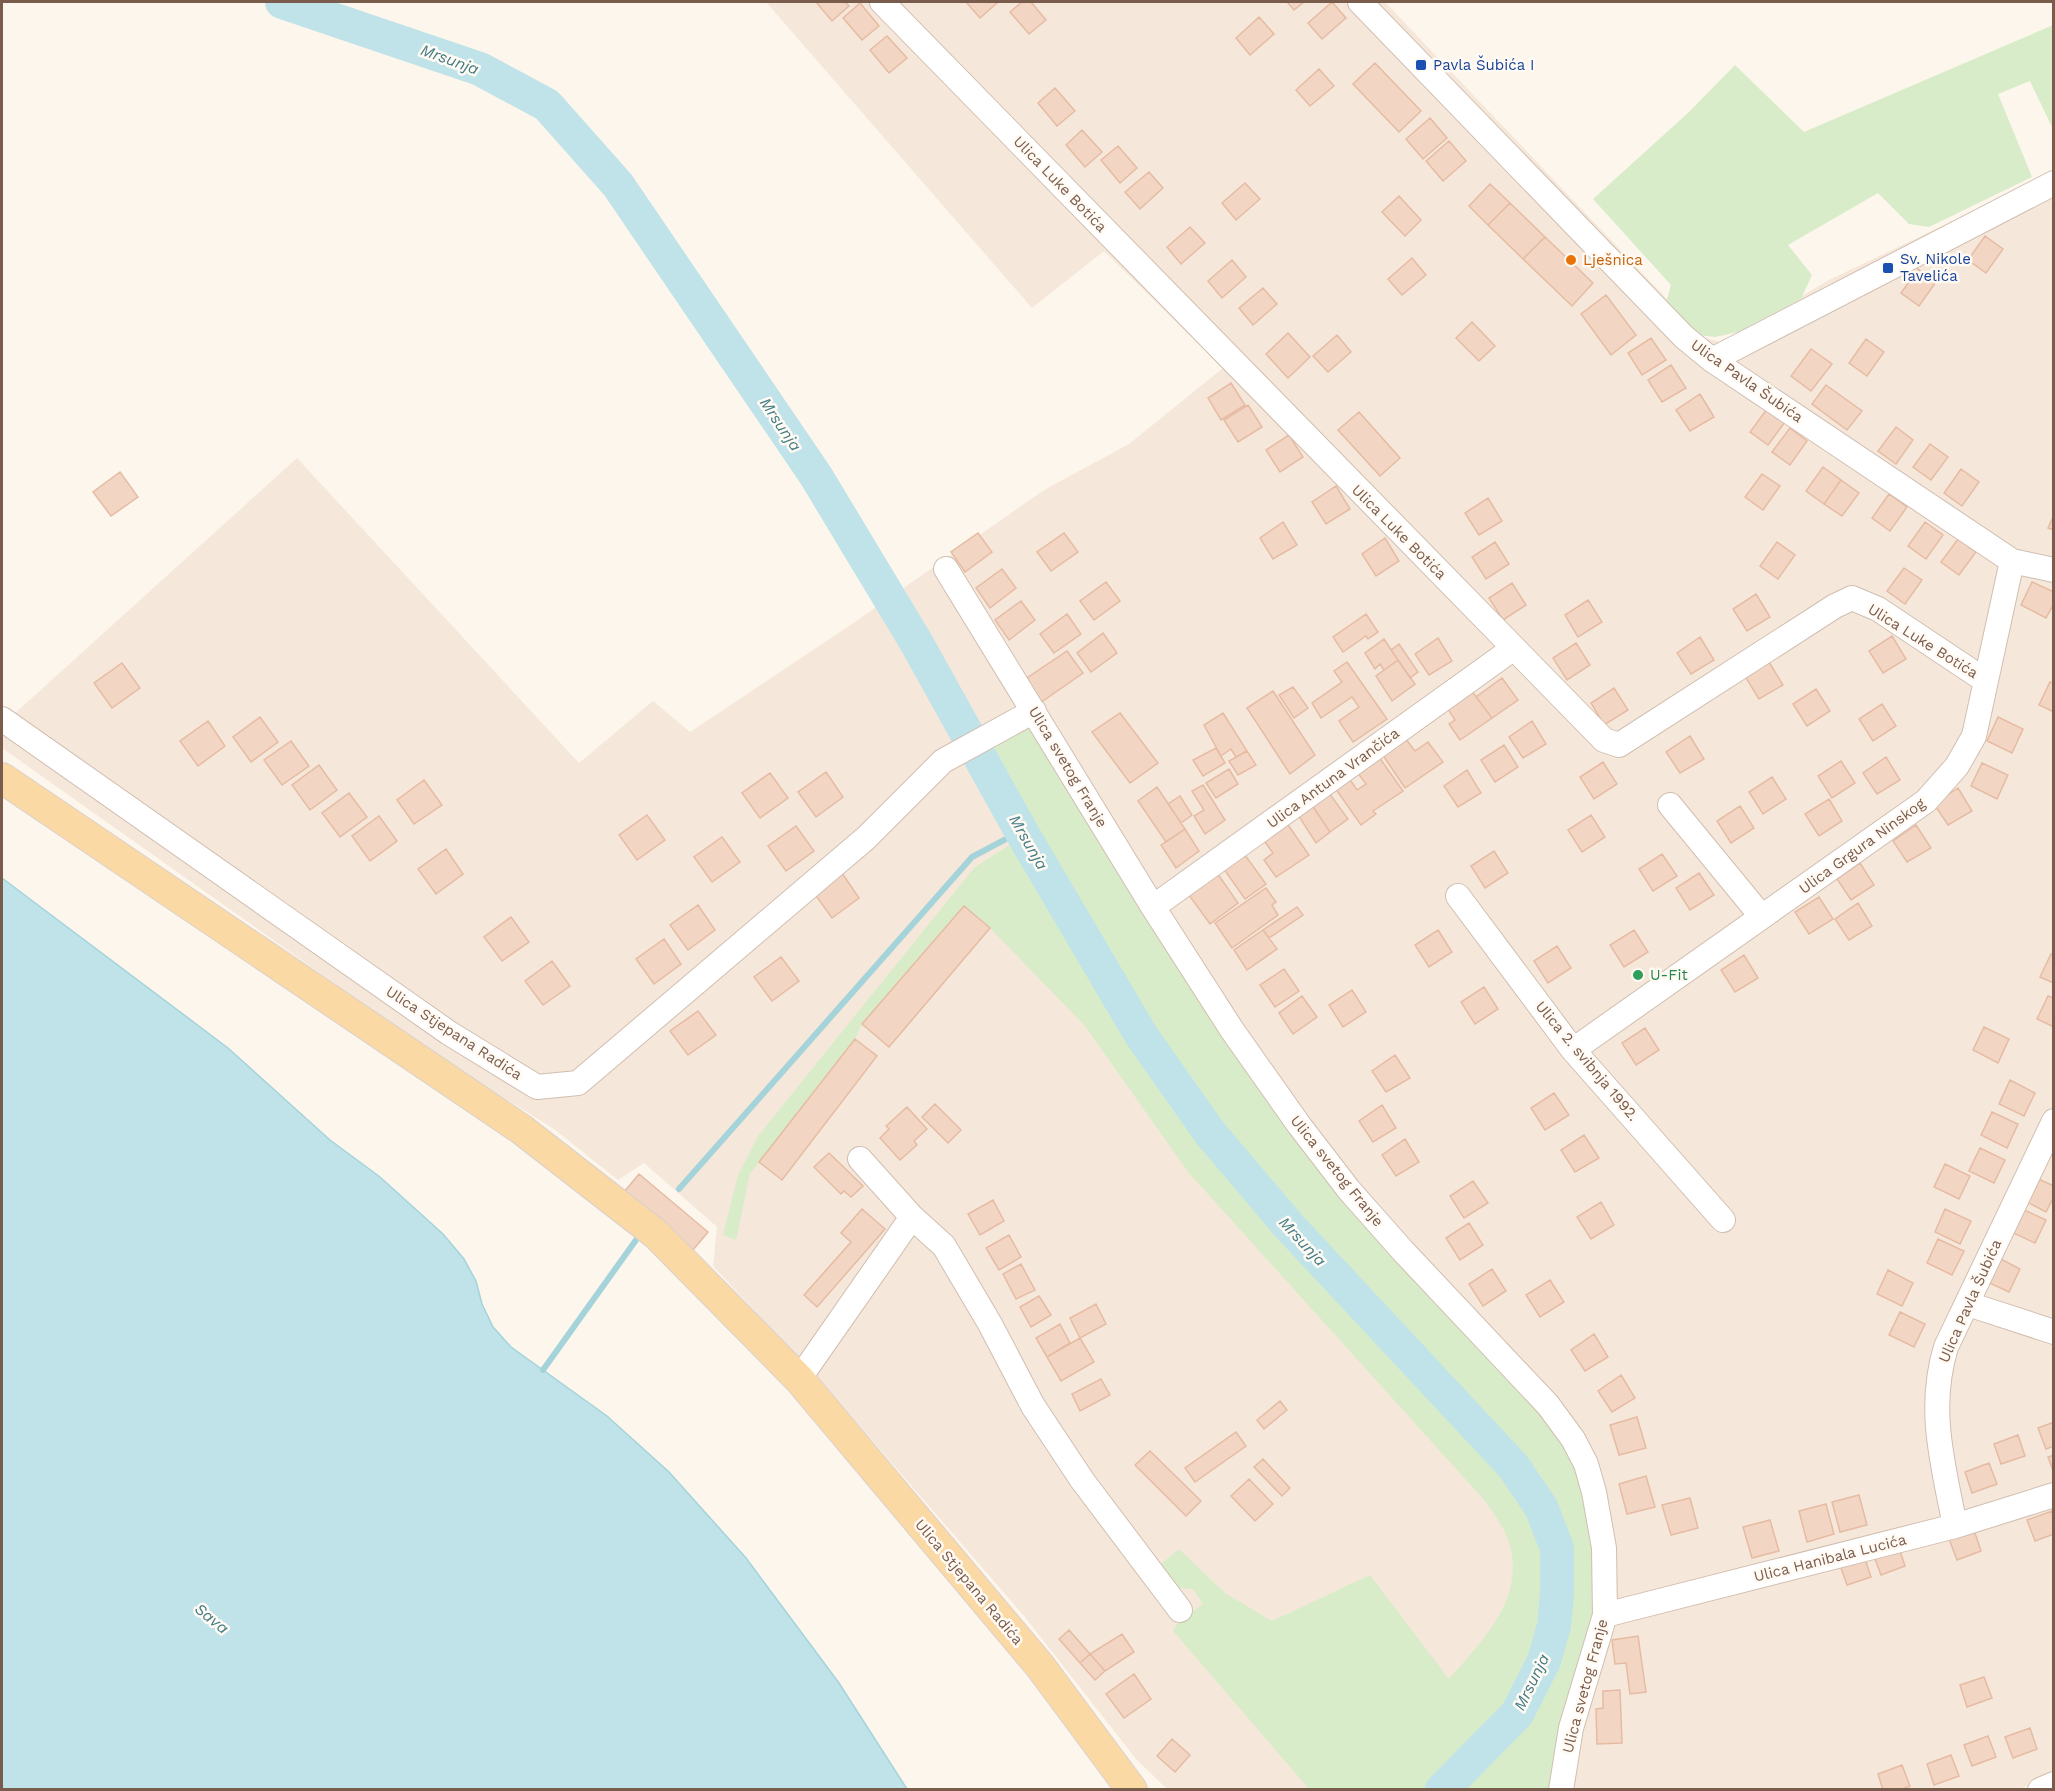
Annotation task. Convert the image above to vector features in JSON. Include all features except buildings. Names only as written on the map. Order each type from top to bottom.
[{"type":"main road","name":"Ulica Stjepana Radića","points":[[2,778],[520,1129],[629,1210],[656,1234],[799,1379],[1040,1666],[1132,1790]]},
{"type":"street","name":"Ulica Luke Botića","points":[[882,2],[1604,740],[1619,745],[1835,606],[1852,598],[1878,609],[1986,681]]},
{"type":"street","name":"Ulica Pavla Šubića","points":[[1360,2],[1656,311],[1712,360],[2012,561],[2054,570]]},
{"type":"street","points":[[1712,360],[2054,183]]},
{"type":"street","name":"Ulica Grgura Ninskog","points":[[1573,1050],[1926,801],[1957,766],[1974,736],[2012,561]]},
{"type":"street","name":"Ulica svetog Franje","points":[[946,569],[1024,716],[1153,907],[1232,1030],[1299,1125],[1349,1190],[1403,1251],[1548,1405],[1573,1439],[1586,1464],[1594,1492],[1604,1548],[1605,1615],[1571,1728],[1561,1790]]},
{"type":"street","name":"Ulica Antuna Vrančića","points":[[1153,907],[1514,648]]},
{"type":"street","name":"Ulica Stjepana Radića","points":[[2,719],[449,1033],[537,1087],[578,1083],[866,838],[943,761],[1024,716]]},
{"type":"street","points":[[1670,805],[1762,916]]},
{"type":"street","name":"Ulica 2. svibnja 1992.","points":[[1458,896],[1573,1050],[1723,1220]]},
{"type":"street","name":"Ulica Pavla Šubića","points":[[1954,1526],[1936,1421],[1937,1376],[1946,1347],[2054,1121]]},
{"type":"street","points":[[860,1159],[912,1217],[944,1246],[990,1324],[1033,1406],[1082,1480],[1180,1610]]},
{"type":"street","points":[[799,1379],[912,1217]]},
{"type":"street","points":[[1968,1304],[2054,1332]]},
{"type":"street","name":"Ulica Hanibala Lucića","points":[[1605,1615],[1954,1526],[2054,1495]]},
{"type":"street","points":[[2040,1790],[2054,1784]]},
{"type":"shaded area","points":[[766,2],[1385,2],[1703,337],[1723,343],[1827,281],[2053,173],[2053,1774],[2018,1790],[1167,1789],[1136,1759],[1024,1616],[838,1401],[713,1266],[717,1227],[644,1163],[618,1180],[554,1129],[444,1061],[2,748],[2,725],[297,458],[579,763],[653,701],[690,732],[849,626],[1044,490],[1129,444],[1223,368],[1104,251],[1032,308]]},
{"type":"green space","points":[[2053,25],[2053,129],[2030,81],[1998,94],[2032,177],[1929,227],[1909,224],[1878,193],[1788,245],[1812,275],[1801,299],[1738,332],[1715,337],[1699,335],[1665,306],[1671,285],[1593,199],[1689,112],[1735,65],[1804,132]]},
{"type":"green space","points":[[1028,729],[1039,738],[1205,1005],[1531,1398],[1574,1456],[1598,1563],[1593,1613],[1550,1789],[1462,1789],[1517,1734],[1532,1713],[1545,1691],[1564,1641],[1572,1588],[1571,1562],[1566,1536],[1552,1500],[1532,1466],[1228,1135],[1156,1031],[989,748],[1018,730]]},
{"type":"green space","points":[[1014,842],[1166,1096],[1234,1182],[1486,1455],[1522,1499],[1539,1534],[1545,1568],[1545,1605],[1524,1678],[1501,1712],[1427,1789],[1309,1789],[1173,1631],[1178,1622],[1203,1604],[1193,1589],[1178,1588],[1156,1568],[1179,1549],[1225,1593],[1272,1621],[1370,1575],[1449,1679],[1489,1632],[1508,1597],[1512,1578],[1512,1558],[1502,1527],[1485,1501],[1189,1173],[1084,1025],[990,928],[964,906],[862,1024],[855,1039],[750,1174],[736,1240],[723,1235],[738,1175],[758,1136],[974,868]]},
{"type":"water","name":"Sava","points":[[2,878],[228,1048],[330,1140],[380,1177],[443,1234],[464,1259],[476,1281],[482,1304],[493,1327],[511,1347],[607,1416],[669,1472],[746,1558],[839,1683],[907,1789],[2,1789]]},
{"type":"waterway","name":"Mrsunja","points":[[282,2],[480,69],[547,105],[618,185],[816,476],[916,642],[1021,831],[1141,1035],[1210,1133],[1289,1226],[1513,1466],[1541,1507],[1557,1548],[1557,1595],[1554,1626],[1544,1661],[1517,1714],[1442,1790]]},
{"type":"waterway","points":[[679,1189],[972,857],[1021,831]]},
{"type":"waterway","points":[[543,1370],[641,1233]]},
{"type":"place","name":"Pavla Šubića I","points":[[1421,65]]},
{"type":"place","name":"Lješnica","points":[[1571,260]]},
{"type":"place","name":"Sv. Nikole Tavelića","points":[[1888,268]]},
{"type":"place","name":"U-Fit","points":[[1638,975]]}]
